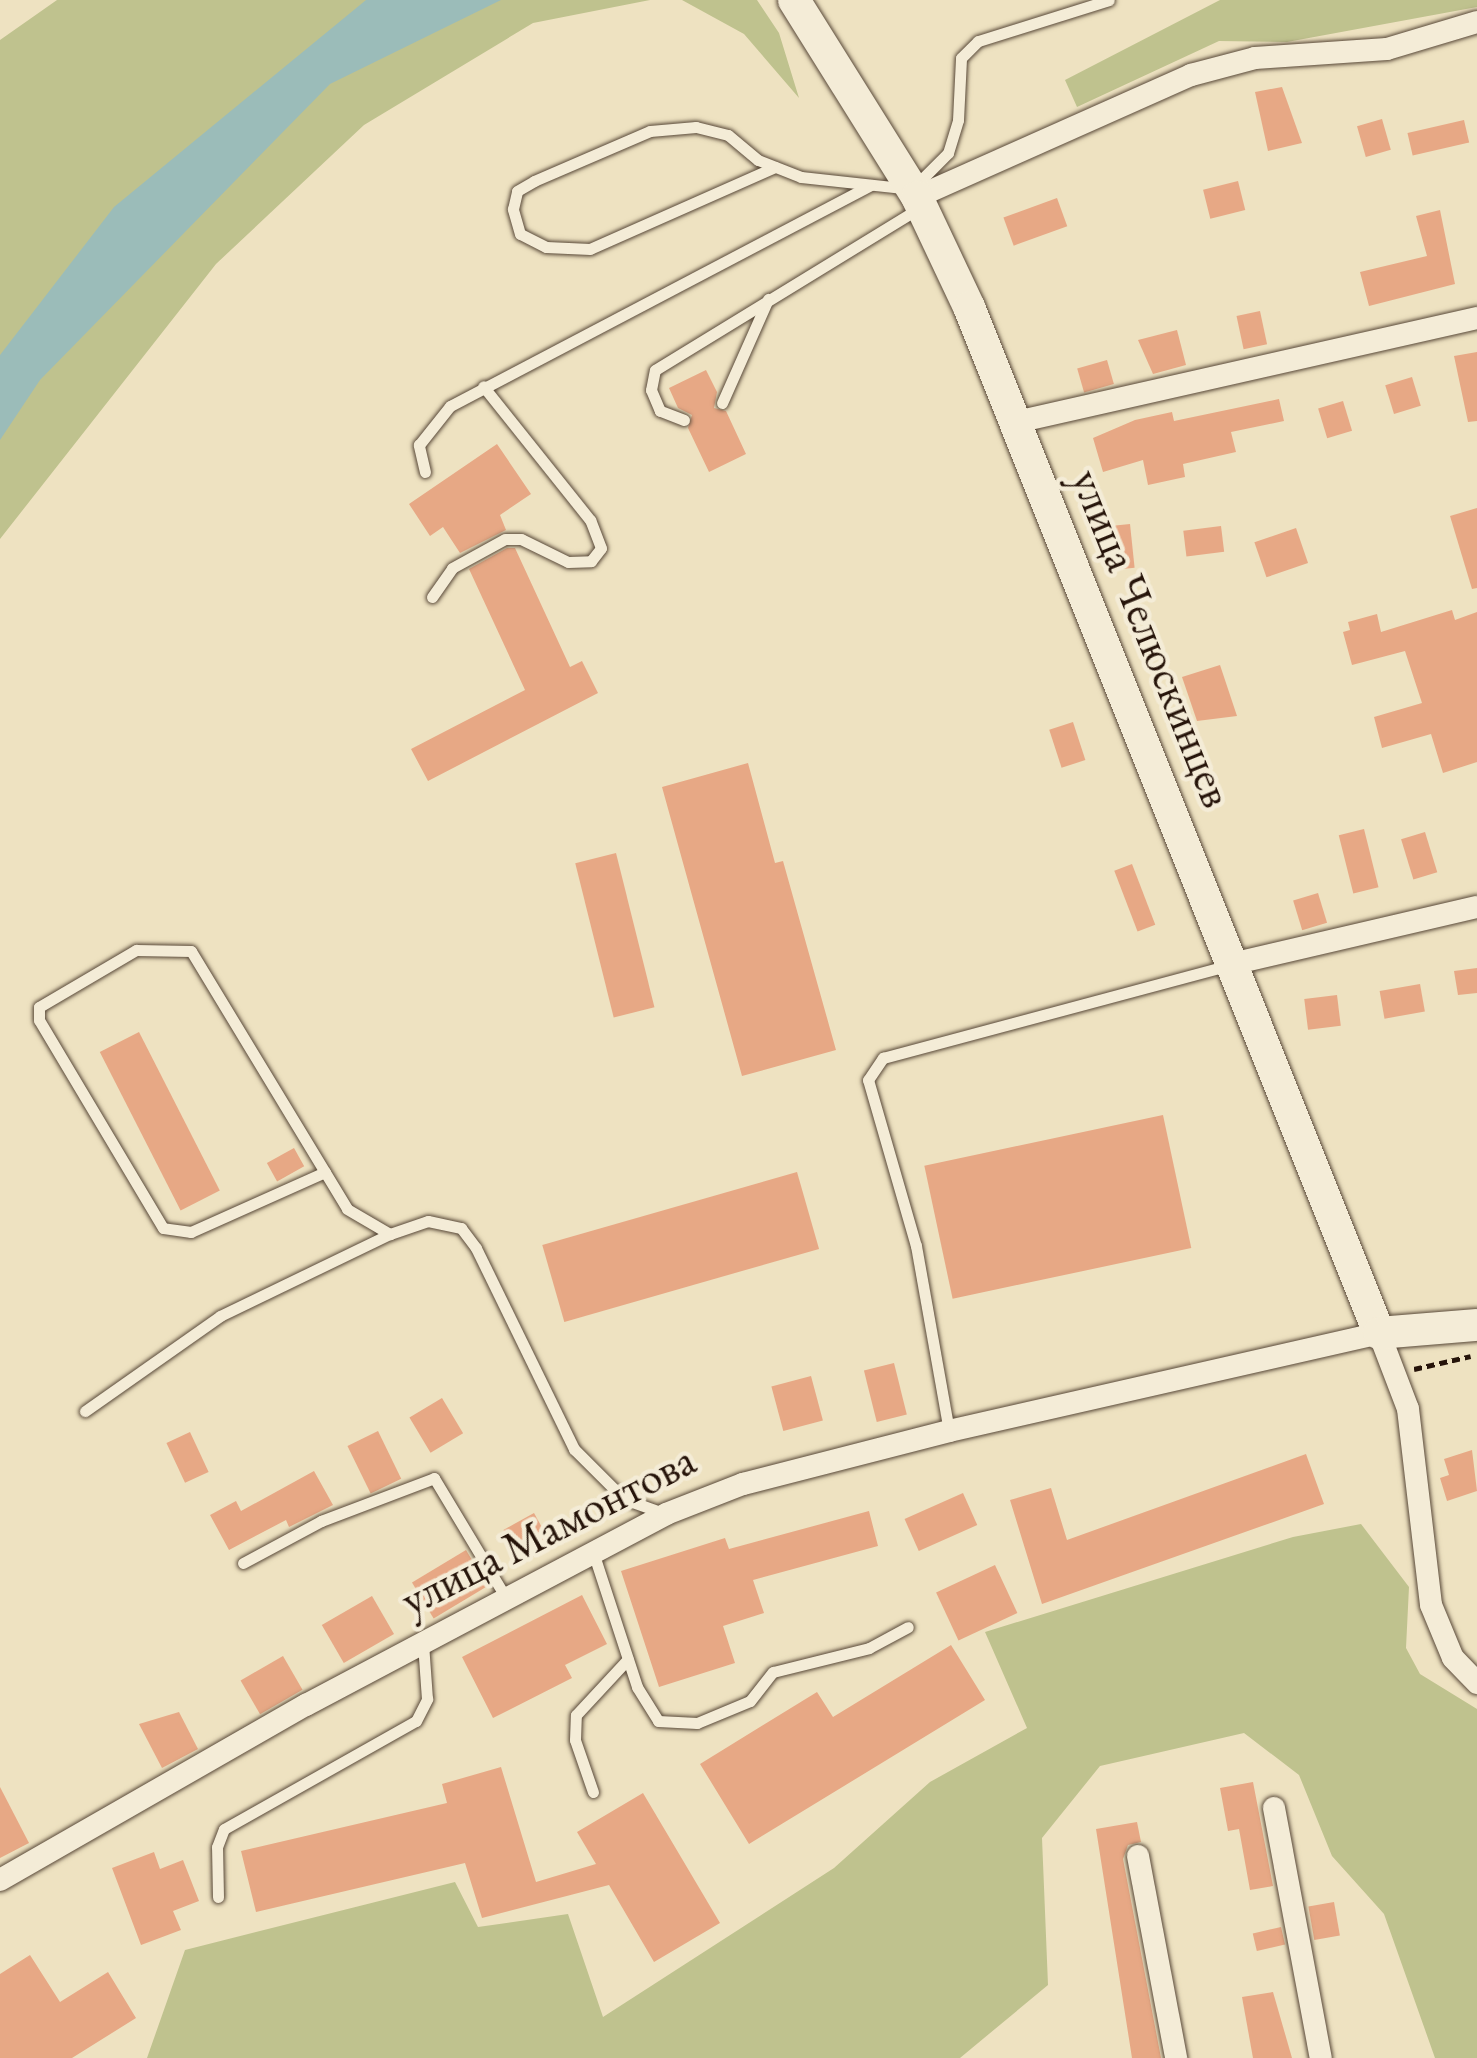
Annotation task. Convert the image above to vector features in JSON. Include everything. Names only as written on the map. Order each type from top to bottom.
[{"type":"main road","name":"улица Челюскинцев","points":[[794,0],[917,198],[1016,422],[1236,963],[1379,1333]]},
{"type":"main road","name":"улица Мамонтова","points":[[1379,1333],[1477,1326]]},
{"type":"street","points":[[917,198],[1191,76],[1255,58],[1386,49],[1477,22]]},
{"type":"street","points":[[1016,422],[1477,318]]},
{"type":"street","points":[[1236,963],[1477,907]]},
{"type":"street","points":[[1379,1333],[1408,1409],[1432,1606],[1453,1658],[1477,1683]]},
{"type":"street","name":"улица Мамонтова","points":[[0,1880],[422,1643],[666,1514],[744,1484],[949,1431],[1379,1333]]},
{"type":"street","points":[[1274,1808],[1321,2058]]},
{"type":"street","points":[[1138,1856],[1176,2058]]},
{"type":"lane","points":[[684,420],[660,410],[651,390],[655,370],[917,198],[948,153],[958,120],[961,58],[978,41],[1109,0]]},
{"type":"lane","points":[[775,166],[590,248],[533,241],[520,234],[513,209],[517,190],[534,181],[650,130],[696,127],[728,135],[775,166],[917,198]]},
{"type":"lane","points":[[425,472],[419,444],[426,430],[483,386],[871,185]]},
{"type":"lane","points":[[722,404],[770,296]]},
{"type":"lane","points":[[432,596],[452,568],[505,539],[521,539],[568,562],[592,561],[601,548],[590,520],[483,386]]},
{"type":"lane","points":[[325,1172],[191,1232],[164,1228],[39,1020],[40,1006],[136,950],[192,951],[348,1209],[390,1234]]},
{"type":"lane","points":[[949,1431],[916,1246],[868,1080],[883,1058],[1236,963]]},
{"type":"lane","points":[[85,1411],[220,1316],[390,1234],[428,1221],[460,1228],[476,1248],[574,1449],[624,1498],[666,1514]]},
{"type":"lane","points":[[243,1563],[322,1521],[434,1478],[506,1598]]},
{"type":"lane","points":[[593,1552],[644,1705],[658,1721],[697,1723],[750,1701],[773,1672],[869,1648],[908,1627]]},
{"type":"lane","points":[[218,1897],[217,1847],[224,1829],[416,1720],[427,1699],[422,1643]]},
{"type":"lane","points":[[593,1792],[575,1740],[576,1715],[628,1659]]},
{"type":"green space","points":[[57,0],[650,0],[533,23],[364,125],[216,264],[0,539],[0,40]]},
{"type":"green space","points":[[682,0],[757,0],[779,33],[799,98],[744,34]]},
{"type":"green space","points":[[1220,0],[1477,0],[1477,7],[1287,42],[1219,41],[1077,107],[1065,80]]},
{"type":"green space","points":[[1361,1524],[1409,1587],[1406,1648],[1420,1674],[1477,1709],[1477,2058],[1435,2058],[1384,1914],[1332,1856],[1299,1775],[1244,1733],[1100,1766],[1042,1838],[1048,1985],[960,2058],[147,2058],[185,1950],[455,1882],[478,1927],[568,1914],[603,2017],[834,1868],[930,1782],[1027,1728],[985,1632],[1293,1537]]},
{"type":"water","points":[[366,0],[501,0],[330,84],[40,380],[0,440],[0,355],[114,207]]},
{"type":"building","points":[[1282,87],[1302,143],[1268,151],[1255,92]]},
{"type":"building","points":[[1382,119],[1391,150],[1366,157],[1357,126]]},
{"type":"building","points":[[1464,120],[1469,142],[1413,155],[1407,133]]},
{"type":"building","points":[[1238,181],[1245,210],[1210,219],[1203,190]]},
{"type":"building","points":[[1057,198],[1067,226],[1014,246],[1003,217]]},
{"type":"building","points":[[1440,210],[1455,284],[1369,306],[1360,272],[1427,256],[1416,216]]},
{"type":"building","points":[[1260,311],[1267,344],[1244,349],[1237,316]]},
{"type":"building","points":[[1177,330],[1186,365],[1153,374],[1138,340]]},
{"type":"building","points":[[1477,352],[1477,421],[1468,422],[1454,356]]},
{"type":"building","points":[[1107,360],[1114,384],[1084,393],[1077,369]]},
{"type":"building","points":[[706,370],[717,392],[714,408],[726,411],[746,454],[709,472],[688,428],[692,415],[678,408],[669,388]]},
{"type":"building","points":[[1412,377],[1421,406],[1394,414],[1385,385]]},
{"type":"building","points":[[1279,399],[1284,421],[1231,432],[1236,452],[1183,464],[1185,477],[1148,485],[1143,460],[1103,472],[1093,438],[1135,420],[1172,412],[1174,421]]},
{"type":"building","points":[[1343,401],[1352,431],[1327,438],[1318,409]]},
{"type":"building","points":[[497,444],[531,494],[500,515],[506,530],[460,553],[443,527],[430,536],[409,504]]},
{"type":"building","points":[[1477,508],[1477,588],[1472,589],[1450,516]]},
{"type":"building","points":[[1130,524],[1135,568],[1108,571],[1103,527]]},
{"type":"building","points":[[1221,526],[1224,552],[1186,556],[1183,531]]},
{"type":"building","points":[[1296,528],[1308,563],[1266,577],[1254,542]]},
{"type":"building","points":[[507,548],[515,548],[570,667],[582,661],[598,693],[428,781],[411,749],[525,690],[469,569]]},
{"type":"building","points":[[1452,610],[1455,620],[1477,612],[1477,762],[1443,773],[1431,734],[1382,748],[1374,717],[1422,703],[1405,651],[1352,665],[1343,632],[1350,630],[1348,622],[1377,614],[1381,632]]},
{"type":"building","points":[[1220,665],[1237,716],[1197,721],[1182,677]]},
{"type":"building","points":[[1073,722],[1085,760],[1062,768],[1049,730]]},
{"type":"building","points":[[748,763],[775,863],[783,861],[836,1050],[742,1076],[662,787]]},
{"type":"building","points":[[1364,829],[1379,887],[1353,894],[1339,835]]},
{"type":"building","points":[[1425,832],[1437,872],[1413,879],[1401,839]]},
{"type":"building","points":[[616,853],[654,1007],[614,1017],[575,863]]},
{"type":"building","points":[[1132,864],[1155,925],[1138,931],[1114,871]]},
{"type":"building","points":[[1318,893],[1327,923],[1302,930],[1293,901]]},
{"type":"building","points":[[1477,968],[1477,993],[1458,995],[1454,971]]},
{"type":"building","points":[[1420,984],[1425,1012],[1384,1019],[1380,991]]},
{"type":"building","points":[[1337,995],[1341,1026],[1308,1030],[1304,999]]},
{"type":"building","points":[[139,1032],[220,1191],[181,1211],[100,1052]]},
{"type":"building","points":[[1163,1115],[1191,1248],[953,1299],[924,1166]]},
{"type":"building","points":[[294,1148],[304,1166],[277,1181],[267,1163]]},
{"type":"building","points":[[797,1172],[819,1249],[564,1322],[542,1245]]},
{"type":"building","points":[[894,1363],[907,1414],[877,1422],[864,1370]]},
{"type":"building","points":[[811,1376],[823,1420],[783,1431],[771,1387]]},
{"type":"building","points":[[442,1398],[463,1433],[431,1453],[409,1418]]},
{"type":"building","points":[[378,1431],[401,1479],[371,1494],[347,1446]]},
{"type":"building","points":[[190,1432],[209,1472],[185,1483],[166,1443]]},
{"type":"building","points":[[1472,1450],[1477,1491],[1447,1501],[1440,1478],[1449,1475],[1444,1459]]},
{"type":"building","points":[[1306,1454],[1324,1504],[1042,1604],[1010,1500],[1051,1488],[1067,1540]]},
{"type":"building","points":[[314,1471],[333,1505],[289,1527],[286,1520],[229,1550],[210,1515],[236,1501],[241,1511]]},
{"type":"building","points":[[963,1493],[977,1525],[919,1551],[905,1519]]},
{"type":"building","points":[[869,1511],[878,1546],[753,1580],[764,1613],[723,1626],[735,1663],[659,1687],[621,1571],[725,1538],[729,1549]]},
{"type":"building","points":[[534,1513],[552,1546],[522,1563],[503,1530]]},
{"type":"building","points":[[466,1550],[488,1586],[434,1618],[412,1582]]},
{"type":"building","points":[[995,1565],[1017,1613],[958,1641],[936,1592]]},
{"type":"building","points":[[582,1595],[607,1644],[565,1665],[572,1678],[493,1718],[462,1657]]},
{"type":"building","points":[[372,1596],[394,1634],[344,1663],[322,1625]]},
{"type":"building","points":[[951,1645],[985,1700],[749,1844],[700,1764],[817,1692],[833,1717]]},
{"type":"building","points":[[283,1656],[302,1690],[260,1714],[241,1680]]},
{"type":"building","points":[[179,1712],[198,1749],[162,1768],[139,1724]]},
{"type":"building","points":[[501,1767],[536,1882],[596,1864],[577,1832],[643,1793],[720,1923],[654,1962],[609,1885],[482,1918],[465,1863],[256,1912],[241,1851],[447,1803],[442,1784]]},
{"type":"building","points":[[1253,1782],[1273,1886],[1250,1890],[1239,1829],[1228,1831],[1220,1788]]},
{"type":"building","points":[[0,1787],[29,1843],[0,1858]]},
{"type":"building","points":[[1137,1822],[1141,1842],[1128,1845],[1123,1859],[1161,2058],[1132,2058],[1096,1829]]},
{"type":"building","points":[[154,1852],[160,1869],[183,1860],[199,1901],[173,1911],[181,1930],[141,1945],[112,1868]]},
{"type":"building","points":[[1334,1902],[1340,1935],[1314,1940],[1308,1907]]},
{"type":"building","points":[[1281,1927],[1285,1945],[1257,1951],[1253,1934]]},
{"type":"building","points":[[30,1955],[60,2002],[108,1972],[136,2018],[72,2058],[0,2058],[0,1974]]},
{"type":"building","points":[[1273,1992],[1292,2058],[1253,2058],[1242,1997]]}]
